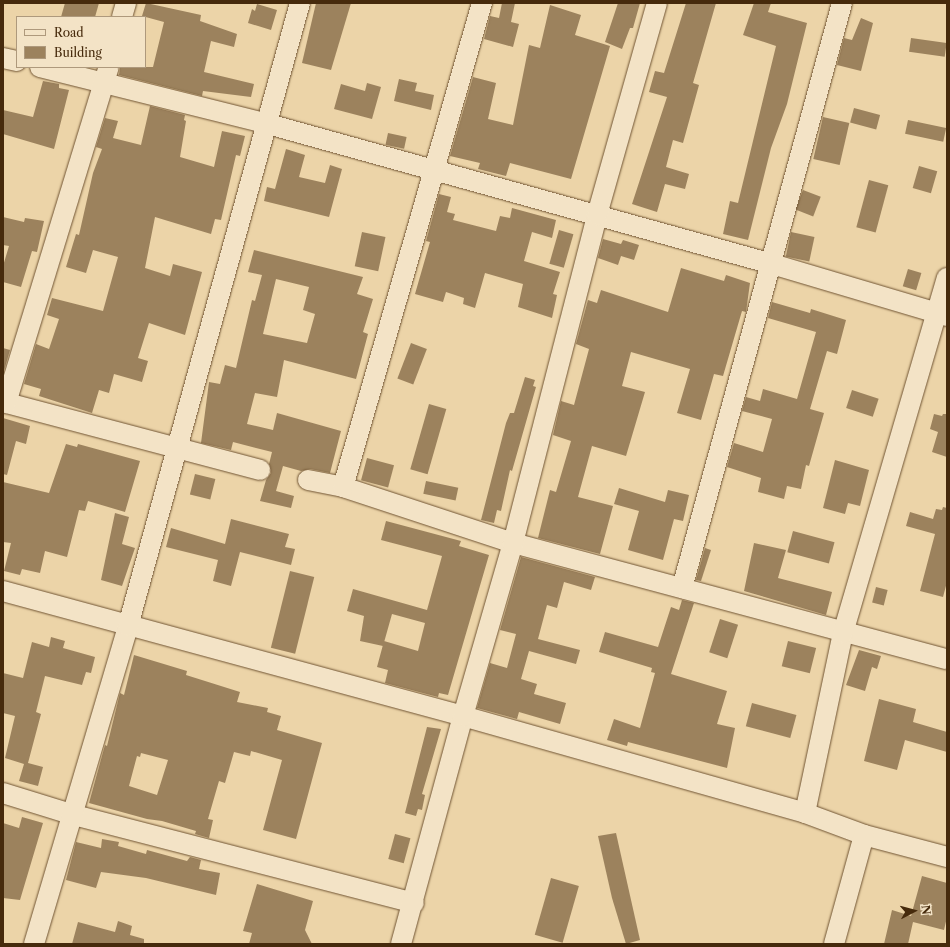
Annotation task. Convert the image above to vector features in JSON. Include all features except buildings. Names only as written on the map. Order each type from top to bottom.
[{"type":"street","points":[[122,16],[126,3]]},
{"type":"street","points":[[34,944],[74,815],[128,626],[268,124],[300,3]]},
{"type":"street","points":[[343,487],[432,169],[482,3]]},
{"type":"street","points":[[401,944],[414,903],[463,716],[514,543],[597,215],[657,3]]},
{"type":"street","points":[[682,588],[772,264],[842,3]]},
{"type":"street","points":[[3,58],[16,61]]},
{"type":"street","points":[[48,68],[107,75],[268,124],[772,264],[942,315]]},
{"type":"street","points":[[107,75],[5,402],[177,450],[260,470]]},
{"type":"street","points":[[805,813],[843,633],[942,315],[947,278]]},
{"type":"street","points":[[308,480],[343,487],[514,543],[843,633],[947,659]]},
{"type":"street","points":[[3,591],[463,716],[805,813],[864,835],[947,857]]},
{"type":"street","points":[[3,793],[74,815],[414,903]]},
{"type":"street","points":[[834,944],[864,835]]}]
